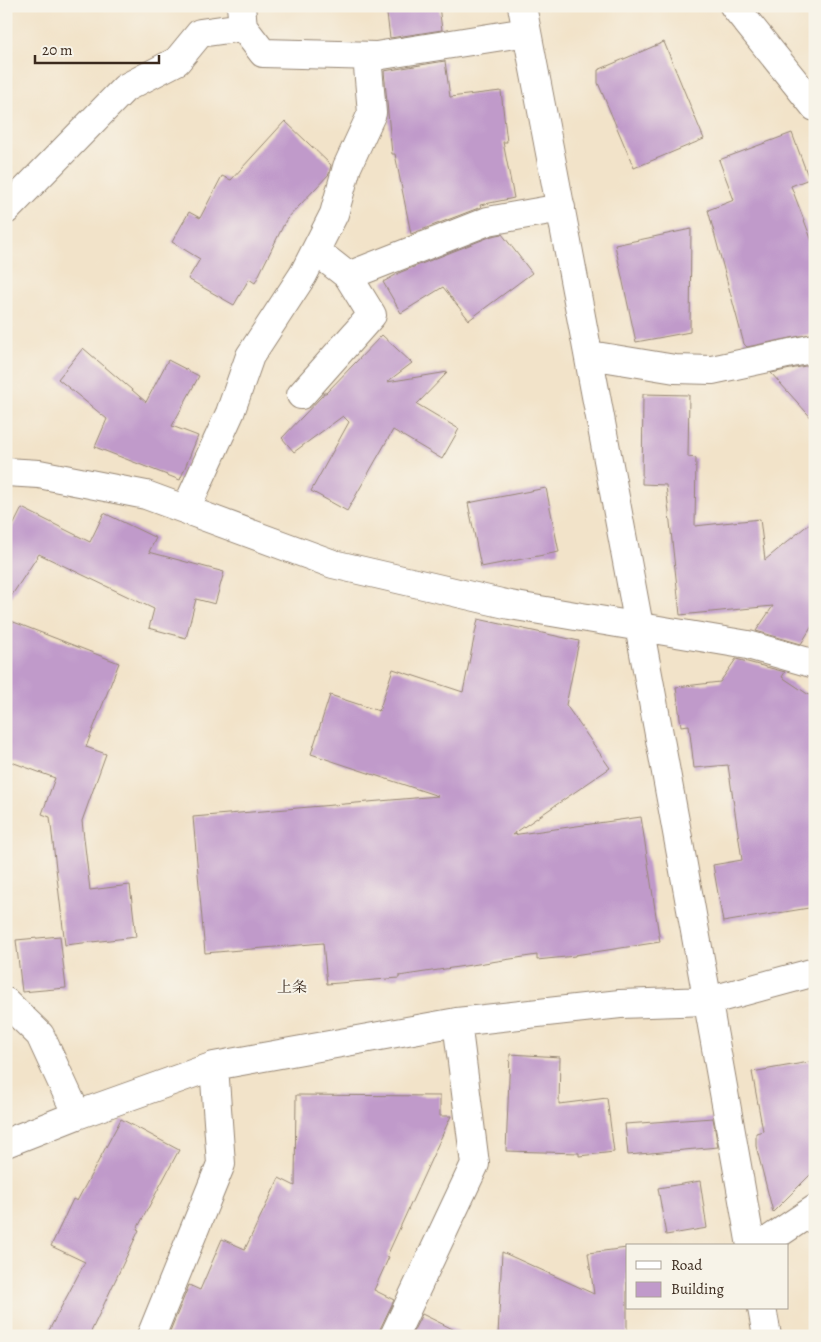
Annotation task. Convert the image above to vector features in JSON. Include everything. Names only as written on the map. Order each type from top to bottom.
[{"type":"street","points":[[734,6],[815,107]]},
{"type":"street","points":[[6,210],[125,88],[177,61],[200,33],[242,16],[263,53],[367,56],[525,19],[590,356],[751,1244]]},
{"type":"street","points":[[186,509],[230,413],[250,356],[303,275],[334,214],[348,167],[372,113],[367,56]]},
{"type":"street","points":[[348,276],[488,221],[561,208]]},
{"type":"street","points":[[301,395],[372,315],[348,276],[316,251]]},
{"type":"street","points":[[590,356],[675,369],[712,370],[815,348]]},
{"type":"street","points":[[6,472],[39,474],[146,495],[333,564],[510,605],[748,645],[815,664]]},
{"type":"street","points":[[6,1143],[77,1115],[214,1066],[457,1022],[620,1004],[708,1001],[815,972]]},
{"type":"street","points":[[6,1002],[40,1035],[77,1115]]},
{"type":"street","points":[[394,1336],[475,1164],[457,1022]]},
{"type":"street","points":[[151,1336],[221,1164],[214,1066]]},
{"type":"street","points":[[763,1244],[815,1209]]},
{"type":"street","points":[[762,1310],[767,1336]]},
{"type":"building","points":[[386,6],[439,6],[442,30],[390,38]]},
{"type":"building","points":[[664,42],[704,139],[634,168],[598,83],[598,70]]},
{"type":"building","points":[[445,61],[450,97],[501,91],[507,142],[503,142],[514,198],[480,205],[481,207],[411,234],[395,154],[392,154],[384,71]]},
{"type":"building","points":[[285,121],[331,165],[329,174],[286,220],[255,283],[249,279],[234,305],[188,279],[200,259],[172,242],[189,212],[200,218],[222,176],[231,180]]},
{"type":"building","points":[[792,133],[809,179],[791,186],[815,249],[815,333],[747,347],[744,344],[708,210],[734,200],[719,160]]},
{"type":"building","points":[[691,229],[690,332],[636,342],[615,245]]},
{"type":"building","points":[[502,234],[532,273],[469,320],[443,287],[401,313],[383,282],[401,272],[492,236]]},
{"type":"building","points":[[382,335],[412,363],[387,382],[448,372],[417,404],[459,429],[442,459],[393,430],[347,511],[311,491],[349,422],[343,416],[294,452],[282,438]]},
{"type":"building","points":[[83,348],[146,402],[168,360],[199,376],[172,426],[198,436],[180,480],[95,447],[107,419],[58,379]]},
{"type":"building","points":[[815,364],[815,422],[771,373]]},
{"type":"building","points":[[643,394],[689,395],[688,457],[696,458],[695,526],[760,519],[765,560],[815,519],[815,621],[801,644],[756,631],[773,606],[680,615],[666,485],[642,484]]},
{"type":"building","points":[[546,488],[559,552],[481,567],[468,503]]},
{"type":"building","points":[[22,508],[90,542],[104,513],[156,538],[149,552],[224,572],[215,604],[196,599],[186,638],[149,628],[154,609],[39,554],[6,604],[6,540]]},
{"type":"building","points":[[6,619],[119,663],[86,747],[106,754],[82,821],[90,890],[130,885],[136,937],[65,945],[50,817],[42,814],[55,778],[6,760]]},
{"type":"building","points":[[478,619],[579,641],[566,705],[610,768],[512,835],[641,817],[660,942],[575,956],[537,960],[537,955],[399,976],[399,978],[327,984],[323,943],[205,953],[193,817],[438,796],[311,754],[330,695],[379,711],[393,669],[463,692]]},
{"type":"building","points":[[736,659],[785,672],[782,677],[815,699],[815,907],[723,922],[713,865],[742,860],[728,765],[694,768],[689,725],[681,726],[676,687],[720,682]]},
{"type":"building","points":[[60,936],[66,988],[22,992],[16,940]]},
{"type":"building","points":[[510,1054],[560,1057],[559,1104],[607,1098],[614,1152],[579,1156],[579,1153],[506,1151]]},
{"type":"building","points":[[815,1061],[815,1170],[773,1212],[756,1146],[756,1133],[763,1131],[752,1072]]},
{"type":"building","points":[[296,1095],[440,1096],[440,1116],[451,1116],[387,1256],[389,1257],[374,1290],[394,1300],[380,1329],[379,1336],[168,1336],[189,1285],[200,1290],[222,1239],[245,1249],[279,1178],[295,1186]]},
{"type":"building","points":[[713,1118],[718,1147],[628,1155],[625,1124]]},
{"type":"building","points":[[121,1119],[179,1150],[137,1229],[139,1230],[89,1336],[46,1336],[85,1262],[51,1246],[73,1199],[77,1201]]},
{"type":"building","points":[[700,1181],[707,1228],[666,1235],[658,1188]]},
{"type":"building","points":[[626,1248],[627,1336],[498,1336],[502,1252],[594,1294],[588,1253]]},
{"type":"building","points":[[422,1314],[467,1336],[411,1336]]},
{"type":"district","name":"上条","points":[[292,987]]}]
